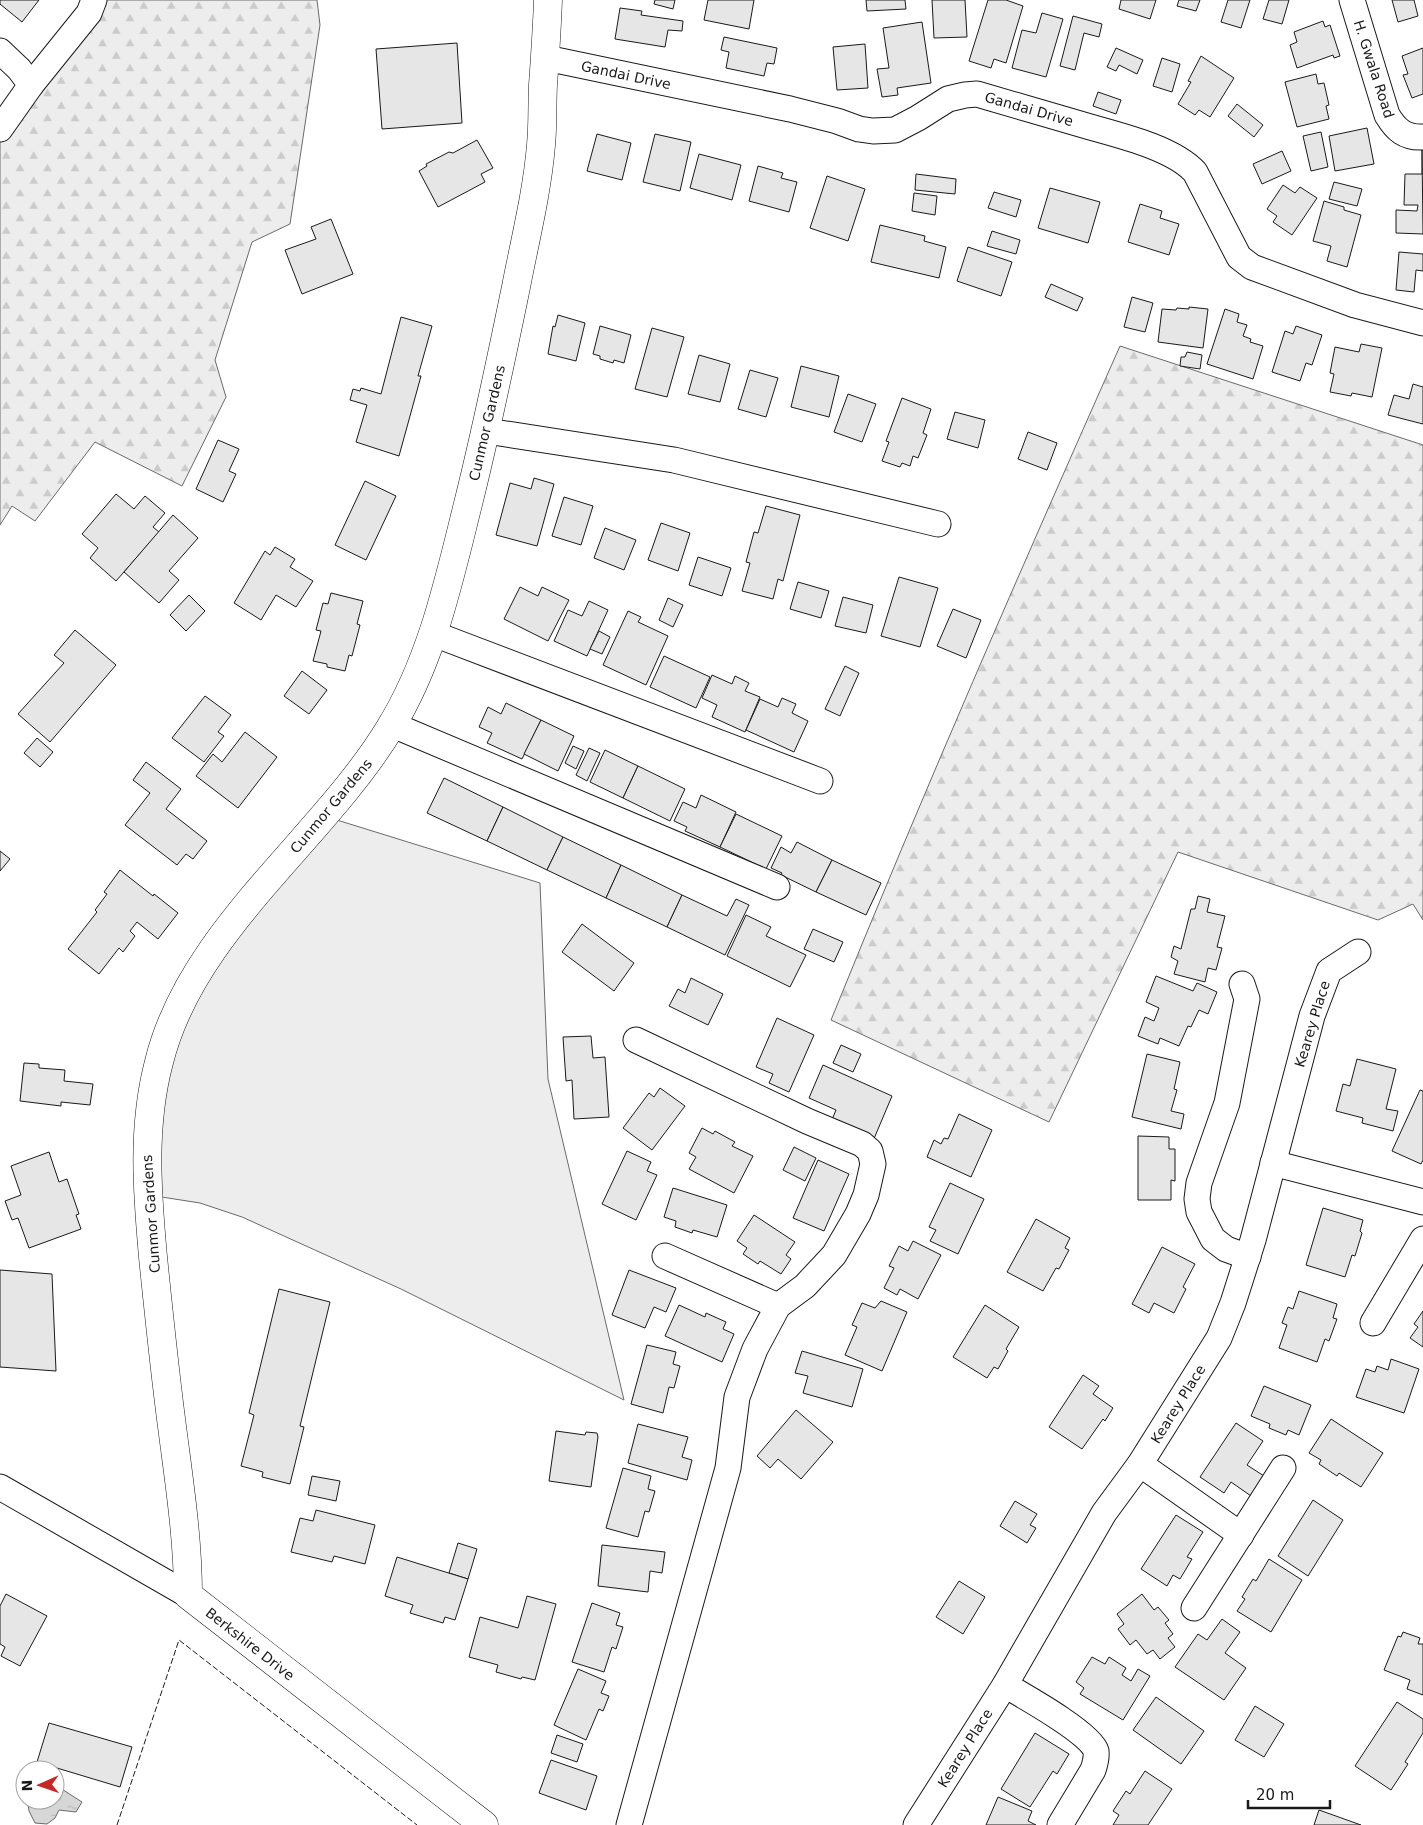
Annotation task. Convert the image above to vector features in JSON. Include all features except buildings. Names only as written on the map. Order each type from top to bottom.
[{"type":"street","points":[[0,129],[31,85],[89,12],[94,0]]},
{"type":"street","name":"Cunmor Gardens","points":[[188,1596],[184,1513],[165,1370],[147,1196],[147,1144],[151,1100],[159,1061],[170,1026],[212,950],[263,885],[360,775],[393,725],[411,689],[434,634],[486,431],[535,195],[541,145],[548,0]]},
{"type":"street","name":"H. Gwala Road","points":[[1352,0],[1386,115],[1393,125],[1413,136]]},
{"type":"street","points":[[0,51],[19,69],[31,85]]},
{"type":"street","name":"Gandai Drive","points":[[546,58],[790,109],[837,121],[859,129],[873,131],[895,130],[948,98],[977,94],[1127,138],[1172,155],[1186,163],[1194,172],[1239,258],[1252,268],[1355,305],[1423,323]]},
{"type":"street","points":[[486,431],[674,460],[938,524]]},
{"type":"street","points":[[434,634],[820,781]]},
{"type":"street","points":[[393,725],[777,888]]},
{"type":"street","name":"Kearey Place","points":[[916,1825],[1005,1685],[1104,1513],[1140,1464],[1219,1338],[1248,1257],[1312,1016],[1329,971],[1358,952]]},
{"type":"street","points":[[1242,984],[1246,990],[1247,999],[1227,1102],[1199,1184],[1197,1199],[1199,1212],[1213,1239],[1226,1248],[1248,1257]]},
{"type":"street","points":[[629,1825],[728,1468],[737,1397],[755,1349],[778,1306],[805,1286],[834,1255],[858,1214],[866,1195],[872,1164],[870,1151],[862,1144],[807,1121],[636,1040]]},
{"type":"street","points":[[1273,1163],[1423,1202]]},
{"type":"street","points":[[1373,1323],[1423,1239]]},
{"type":"street","points":[[665,1256],[778,1306]]},
{"type":"street","points":[[1140,1464],[1241,1535]]},
{"type":"street","points":[[1194,1608],[1283,1468]]},
{"type":"street","name":"Berkshire Drive","points":[[0,1487],[188,1596],[484,1825]]},
{"type":"street","points":[[1005,1685],[1036,1703],[1088,1739],[1096,1750],[1093,1770],[1060,1825]]},
{"type":"shaded area","points":[[324,816],[540,883],[548,1079],[624,1400],[401,1289],[242,1217],[200,1203],[149,1195],[173,1023]]},
{"type":"green space","points":[[98,0],[317,0],[320,25],[290,224],[252,242],[215,360],[226,397],[182,486],[95,442],[35,521],[12,506],[0,525],[0,136]]},
{"type":"green space","points":[[1120,346],[1423,445],[1423,920],[1413,904],[1378,920],[1178,852],[1049,1122],[831,1020],[973,681]]},
{"type":"water","points":[[65,1791],[82,1802],[76,1812],[59,1810],[65,1810]]},
{"type":"water","points":[[59,1810],[55,1818],[47,1824],[35,1823],[29,1811]]},
{"type":"fence","points":[[117,1825],[179,1640],[417,1825]]}]
